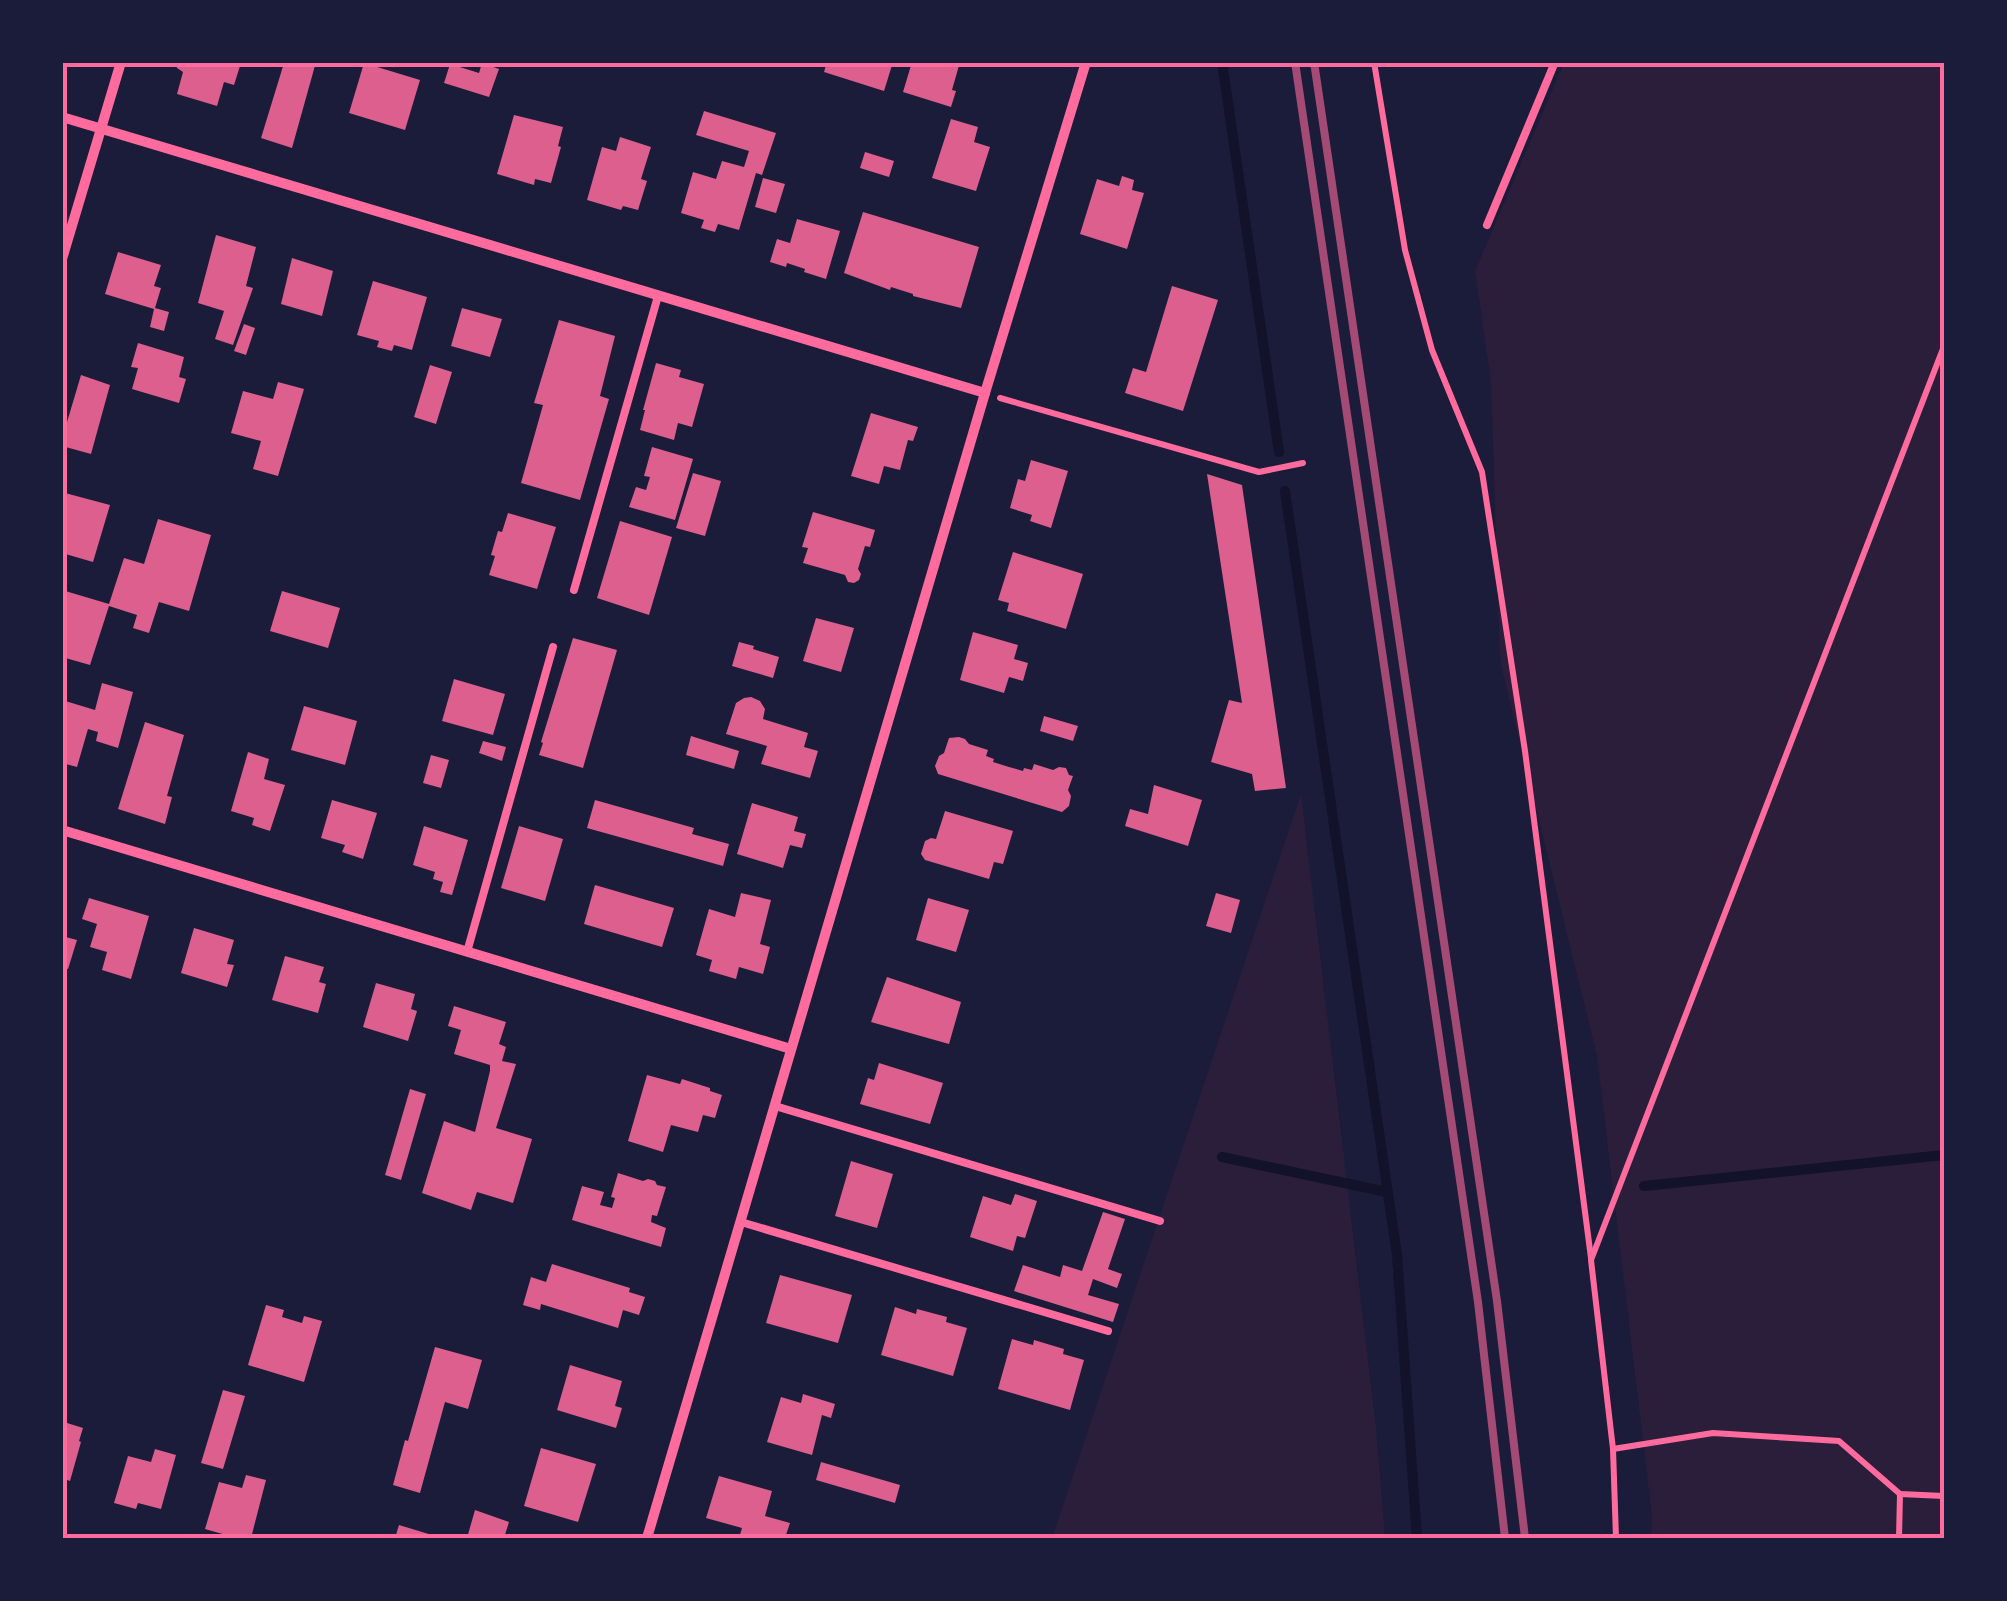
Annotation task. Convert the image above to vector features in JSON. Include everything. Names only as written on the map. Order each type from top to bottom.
[{"type":"street","points":[[62,260],[121,62]]},
{"type":"street","points":[[647,1538],[984,393],[1086,62]]},
{"type":"street","points":[[62,117],[984,393]]},
{"type":"street","points":[[62,830],[792,1050]]},
{"type":"lane","points":[[1487,224],[1555,62]]},
{"type":"lane","points":[[574,590],[658,296]]},
{"type":"lane","points":[[467,952],[553,647]]},
{"type":"lane","points":[[774,1106],[1160,1221]]},
{"type":"lane","points":[[741,1222],[1108,1331]]},
{"type":"path","points":[[1374,62],[1405,250],[1432,350],[1482,472],[1525,751],[1591,1260],[1613,1449],[1616,1538]]},
{"type":"path","points":[[1591,1260],[1944,346]]},
{"type":"path","points":[[984,393],[1259,472],[1302,463]]},
{"type":"path","points":[[1613,1449],[1713,1434],[1839,1441],[1900,1494],[1944,1496]]},
{"type":"path","points":[[1899,1538],[1900,1494]]},
{"type":"shaded area","points":[[1564,63],[1944,63],[1944,1538],[1651,1538],[1652,1516],[1597,1056],[1500,661],[1491,383],[1475,271]]},
{"type":"shaded area","points":[[1301,794],[1376,1428],[1385,1538],[1052,1538]]},
{"type":"building","points":[[175,62],[228,62],[240,66],[234,85],[224,82],[217,106],[177,94],[183,72]]},
{"type":"building","points":[[316,62],[292,148],[261,138],[284,63]]},
{"type":"building","points":[[827,62],[893,62],[884,91],[824,72]]},
{"type":"building","points":[[912,62],[960,62],[951,107],[903,92]]},
{"type":"building","points":[[364,63],[420,80],[405,130],[349,113]]},
{"type":"building","points":[[482,63],[499,69],[489,97],[444,83],[450,64],[479,73]]},
{"type":"building","points":[[704,111],[776,133],[762,175],[756,173],[739,230],[718,224],[715,232],[701,228],[704,220],[681,213],[693,172],[716,179],[722,161],[744,167],[749,151],[696,135]]},
{"type":"building","points":[[514,115],[563,127],[551,183],[535,179],[534,185],[497,174]]},
{"type":"building","points":[[951,119],[978,127],[974,142],[990,147],[976,191],[932,178]]},
{"type":"building","points":[[620,137],[651,147],[641,179],[647,181],[638,210],[623,206],[621,210],[587,200],[602,147],[616,151]]},
{"type":"building","points":[[865,152],[894,161],[889,177],[860,168]]},
{"type":"building","points":[[1122,176],[1134,180],[1132,190],[1144,193],[1127,249],[1080,234],[1097,179],[1119,186]]},
{"type":"building","points":[[763,178],[785,184],[776,213],[755,207]]},
{"type":"building","points":[[863,212],[979,247],[961,308],[891,287],[890,290],[844,273]]},
{"type":"building","points":[[797,219],[840,231],[826,279],[787,263],[786,267],[770,262],[777,239],[790,243]]},
{"type":"building","points":[[216,235],[256,247],[246,286],[253,288],[233,345],[215,339],[224,311],[198,303]]},
{"type":"building","points":[[118,252],[161,265],[154,286],[161,288],[155,308],[169,312],[164,331],[150,327],[154,309],[105,294]]},
{"type":"building","points":[[292,258],[333,271],[322,316],[281,304]]},
{"type":"building","points":[[373,281],[427,297],[412,350],[394,345],[392,351],[377,347],[379,341],[357,335]]},
{"type":"building","points":[[1172,286],[1218,300],[1183,411],[1125,393],[1133,368],[1146,372]]},
{"type":"building","points":[[462,308],[502,319],[490,357],[451,346]]},
{"type":"building","points":[[559,320],[615,336],[600,396],[609,399],[580,500],[521,483],[543,405],[534,403]]},
{"type":"building","points":[[244,324],[255,328],[246,355],[234,351]]},
{"type":"building","points":[[138,343],[184,357],[179,377],[186,379],[179,403],[132,389],[138,368],[131,367]]},
{"type":"building","points":[[656,363],[681,370],[679,377],[704,384],[692,427],[678,423],[674,440],[640,430]]},
{"type":"building","points":[[430,365],[452,372],[436,424],[414,417]]},
{"type":"building","points":[[81,375],[110,385],[91,454],[62,446]]},
{"type":"building","points":[[278,382],[304,389],[278,476],[253,469],[261,441],[231,433],[243,391],[273,399]]},
{"type":"building","points":[[871,413],[918,427],[913,441],[908,440],[900,470],[884,466],[879,484],[851,476]]},
{"type":"building","points":[[652,447],[693,459],[675,520],[629,507],[636,487],[646,490],[650,477],[644,476]]},
{"type":"building","points":[[1031,460],[1068,471],[1051,528],[1030,521],[1032,515],[1010,508],[1018,479],[1025,481]]},
{"type":"building","points":[[693,473],[721,481],[705,536],[676,528]]},
{"type":"building","points":[[1207,474],[1242,485],[1286,788],[1255,791],[1252,774],[1211,762],[1229,700],[1242,703]]},
{"type":"building","points":[[65,493],[110,505],[93,562],[62,553]]},
{"type":"building","points":[[813,512],[875,530],[870,547],[865,546],[859,580],[848,582],[845,575],[803,563],[808,548],[802,547]]},
{"type":"building","points":[[508,513],[556,527],[537,589],[489,575],[498,531],[502,532]]},
{"type":"building","points":[[158,519],[211,535],[189,611],[159,602],[149,633],[133,628],[137,615],[109,606],[90,665],[62,657],[62,590],[109,604],[124,558],[144,564]]},
{"type":"building","points":[[620,521],[672,537],[649,615],[597,598]]},
{"type":"building","points":[[1013,552],[1083,574],[1066,629],[1007,611],[1009,603],[998,600]]},
{"type":"building","points":[[282,591],[340,608],[328,648],[270,631]]},
{"type":"building","points":[[816,618],[854,628],[841,672],[803,661]]},
{"type":"building","points":[[973,632],[1018,645],[1014,659],[1028,663],[1023,681],[1009,677],[1004,693],[960,680]]},
{"type":"building","points":[[573,638],[617,650],[583,768],[539,755]]},
{"type":"building","points":[[739,642],[779,657],[773,678],[732,666]]},
{"type":"building","points":[[454,679],[505,694],[493,735],[442,721]]},
{"type":"building","points":[[102,683],[133,692],[118,748],[96,741],[98,732],[88,729],[77,767],[62,763],[62,700],[95,710]]},
{"type":"building","points":[[744,698],[760,701],[765,709],[763,719],[808,733],[804,747],[818,751],[810,778],[761,764],[767,746],[726,734],[736,703]]},
{"type":"building","points":[[304,706],[357,721],[345,765],[291,750]]},
{"type":"building","points":[[1044,716],[1078,726],[1073,741],[1040,731]]},
{"type":"building","points":[[145,722],[184,735],[167,796],[172,797],[165,824],[118,809]]},
{"type":"building","points":[[691,736],[739,751],[734,769],[686,755]]},
{"type":"building","points":[[959,737],[988,750],[986,756],[993,762],[1009,767],[1023,771],[1032,770],[1034,764],[1053,770],[1066,768],[1073,776],[1068,790],[1069,806],[1062,812],[938,774],[935,766],[949,738]]},
{"type":"building","points":[[483,741],[506,747],[502,761],[479,753]]},
{"type":"building","points":[[248,752],[269,759],[264,779],[285,785],[270,831],[252,825],[254,818],[231,811]]},
{"type":"building","points":[[431,755],[449,760],[441,788],[423,783]]},
{"type":"building","points":[[1154,785],[1202,800],[1188,846],[1125,826],[1130,809],[1148,814]]},
{"type":"building","points":[[332,800],[377,813],[363,859],[342,852],[345,845],[321,838]]},
{"type":"building","points":[[595,800],[694,828],[692,834],[729,844],[723,866],[587,828]]},
{"type":"building","points":[[752,803],[798,817],[794,831],[806,834],[802,848],[790,845],[783,868],[737,854]]},
{"type":"building","points":[[945,811],[1013,831],[1003,864],[994,862],[989,879],[925,860],[921,854],[925,841],[936,839]]},
{"type":"building","points":[[424,826],[468,840],[452,895],[440,892],[443,882],[433,879],[435,872],[413,865]]},
{"type":"building","points":[[519,826],[563,839],[545,901],[501,888]]},
{"type":"building","points":[[595,885],[674,908],[662,947],[584,924]]},
{"type":"building","points":[[741,893],[771,900],[760,944],[770,947],[763,974],[739,967],[736,979],[709,971],[712,960],[696,955],[709,909],[735,917]]},
{"type":"building","points":[[1216,893],[1240,900],[1231,933],[1206,926]]},
{"type":"building","points":[[89,898],[149,916],[131,979],[102,970],[107,952],[90,947],[97,924],[82,919]]},
{"type":"building","points":[[928,898],[969,910],[956,952],[916,940]]},
{"type":"building","points":[[194,928],[234,940],[227,964],[234,965],[227,987],[181,973]]},
{"type":"building","points":[[62,936],[77,940],[68,969],[62,967]]},
{"type":"building","points":[[285,956],[324,967],[319,982],[326,984],[318,1013],[272,1000]]},
{"type":"building","points":[[887,977],[961,1002],[949,1044],[871,1022]]},
{"type":"building","points":[[376,983],[415,994],[411,1009],[417,1011],[408,1041],[363,1027]]},
{"type":"building","points":[[454,1006],[506,1022],[499,1044],[506,1047],[502,1061],[516,1064],[496,1128],[532,1139],[513,1203],[477,1192],[471,1210],[422,1193],[444,1121],[475,1132],[490,1071],[490,1065],[454,1054],[461,1030],[448,1026]]},
{"type":"building","points":[[879,1063],[943,1083],[930,1124],[860,1104],[868,1078],[874,1080]]},
{"type":"building","points":[[647,1075],[680,1084],[682,1079],[722,1095],[715,1118],[703,1115],[698,1132],[671,1125],[663,1152],[628,1141]]},
{"type":"building","points":[[410,1089],[426,1094],[401,1180],[385,1175]]},
{"type":"building","points":[[851,1161],[893,1174],[877,1228],[835,1216]]},
{"type":"building","points":[[618,1173],[666,1187],[657,1216],[652,1215],[651,1222],[666,1228],[661,1247],[572,1220],[582,1186],[604,1192],[600,1205],[612,1208]]},
{"type":"building","points":[[1015,1194],[1037,1201],[1025,1238],[1017,1236],[1013,1251],[970,1237],[983,1196],[1011,1205]]},
{"type":"building","points":[[1103,1212],[1125,1219],[1108,1269],[1122,1274],[1117,1288],[1093,1279],[1088,1295],[1119,1304],[1113,1322],[1014,1291],[1023,1265],[1060,1277],[1063,1265],[1082,1271]]},
{"type":"building","points":[[552,1264],[630,1288],[629,1292],[645,1297],[639,1315],[623,1310],[618,1328],[541,1304],[540,1310],[523,1305],[531,1277],[546,1282]]},
{"type":"building","points":[[780,1275],[852,1295],[838,1343],[766,1323]]},
{"type":"building","points":[[266,1305],[284,1310],[282,1317],[302,1323],[304,1316],[322,1321],[304,1382],[248,1365]]},
{"type":"building","points":[[895,1307],[947,1317],[946,1322],[967,1328],[953,1376],[881,1355]]},
{"type":"building","points":[[1012,1339],[1033,1345],[1034,1340],[1084,1360],[1070,1410],[998,1389]]},
{"type":"building","points":[[435,1347],[482,1360],[468,1409],[445,1402],[420,1493],[393,1485]]},
{"type":"building","points":[[570,1365],[622,1381],[615,1406],[622,1408],[616,1428],[557,1410]]},
{"type":"building","points":[[223,1390],[245,1396],[223,1469],[201,1463]]},
{"type":"building","points":[[803,1394],[835,1404],[831,1418],[822,1415],[812,1455],[767,1442],[781,1397],[801,1403]]},
{"type":"building","points":[[64,1422],[83,1428],[70,1481],[62,1478]]},
{"type":"building","points":[[541,1448],[596,1464],[578,1522],[524,1506]]},
{"type":"building","points":[[155,1449],[176,1455],[161,1509],[138,1503],[136,1509],[114,1503],[128,1456],[151,1462]]},
{"type":"building","points":[[821,1462],[900,1485],[895,1503],[816,1480]]},
{"type":"building","points":[[246,1475],[266,1480],[251,1538],[224,1538],[226,1535],[205,1529],[219,1482],[242,1488]]},
{"type":"building","points":[[719,1476],[772,1491],[765,1516],[790,1523],[785,1538],[739,1538],[742,1528],[706,1518]]},
{"type":"building","points":[[475,1510],[509,1522],[504,1538],[467,1538]]},
{"type":"building","points":[[399,1525],[442,1538],[395,1538]]},
{"type":"waterway","points":[[1222,62],[1279,452]]},
{"type":"waterway","points":[[1285,491],[1397,1255],[1417,1538]]},
{"type":"waterway","points":[[1644,1186],[1944,1155]]},
{"type":"waterway","points":[[1222,1157],[1387,1192]]},
{"type":"railway","points":[[1295,62],[1478,1302],[1505,1538]]},
{"type":"railway","points":[[1314,62],[1497,1301],[1525,1538]]}]
